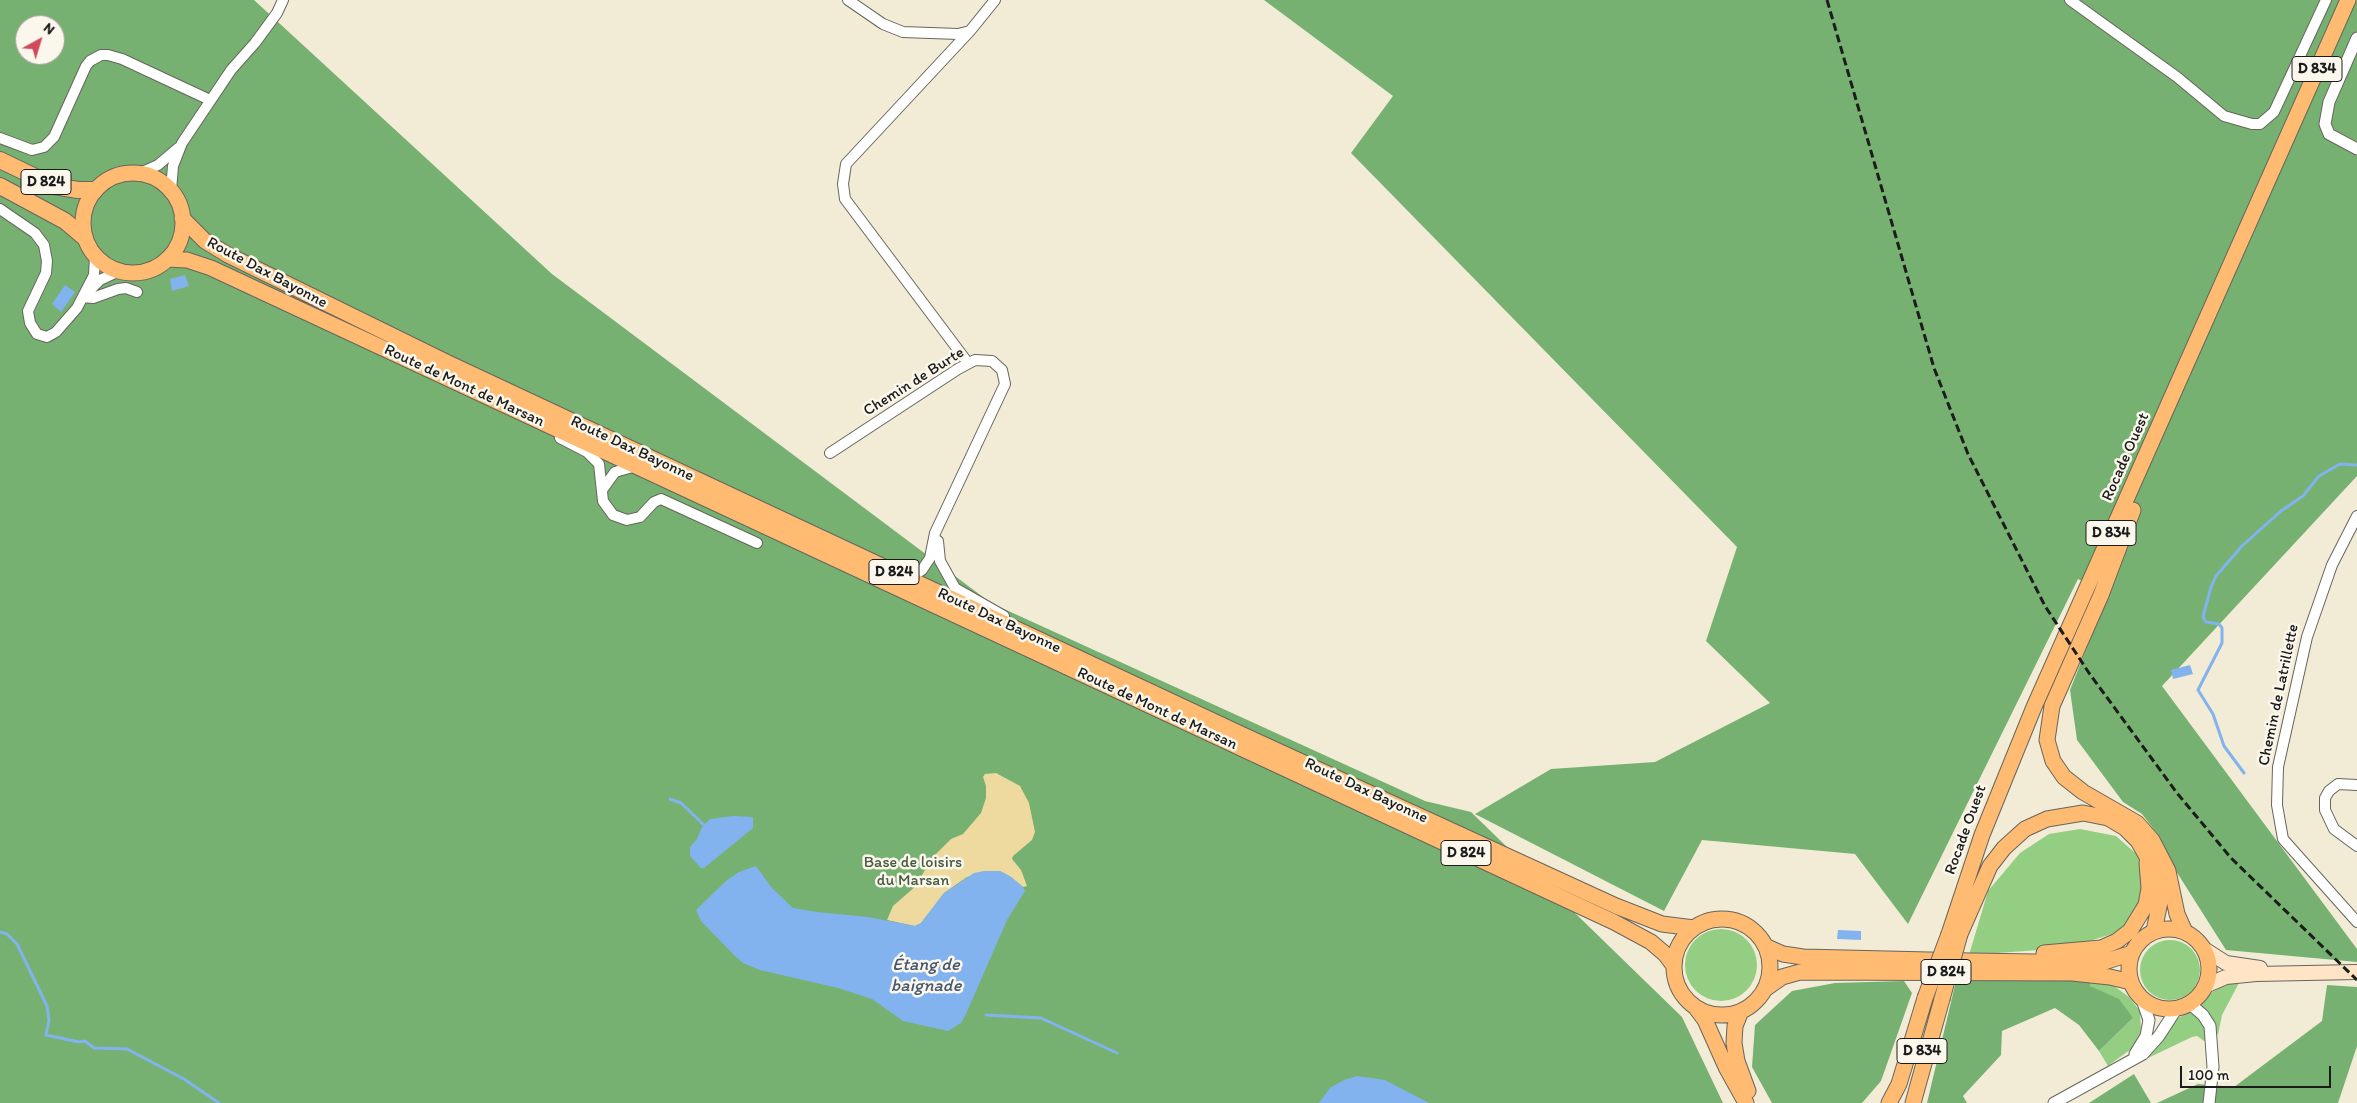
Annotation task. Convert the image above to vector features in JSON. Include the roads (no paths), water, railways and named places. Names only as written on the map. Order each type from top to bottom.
[{"type":"highway","name":"D 824","points":[[0,160],[54,186],[78,190],[95,190]]},
{"type":"highway","name":"D 824","points":[[0,186],[65,220],[85,238]]},
{"type":"main road","name":"Rocade Ouest","points":[[1955,934],[1982,836],[2034,707],[2348,0]]},
{"type":"main road","points":[[2185,932],[2178,914],[2168,871],[2152,840],[2129,817],[2083,792],[2064,777],[2053,761],[2049,751],[2047,729],[2054,699],[2101,595],[2126,526],[2158,449],[2261,216],[2286,138]]},
{"type":"main road","points":[[140,174],[152,177],[170,190],[180,208],[182,218],[179,240],[167,259],[152,269],[136,273],[119,271],[106,265],[95,256],[85,238],[83,217],[89,198],[95,190],[116,176],[140,174]]},
{"type":"main road","name":"Route Dax Bayonne","points":[[182,218],[200,236],[228,255],[311,297],[909,579],[1616,906],[1662,924],[1694,928]]},
{"type":"main road","name":"Route de Mont de Marsan","points":[[167,259],[186,260],[211,268],[1614,922],[1661,950],[1674,966]]},
{"type":"main road","points":[[1955,934],[1995,860],[2004,848],[2026,829],[2047,819],[2083,813],[2108,818],[2125,828],[2138,841],[2159,880],[2161,897],[2154,931]]},
{"type":"main road","name":"D 824","points":[[1970,961],[1986,956],[2081,951],[2101,948],[2117,941],[2130,931],[2146,905],[2148,888],[2146,855]]},
{"type":"main road","points":[[1695,1007],[1717,1015],[1741,1011],[1759,998],[1765,989],[1770,968],[1765,946],[1752,930],[1731,920],[1706,922],[1694,928],[1682,941],[1675,957],[1674,966],[1680,989],[1705,1020],[1726,1067],[1746,1103]]},
{"type":"main road","points":[[2204,949],[2208,961],[2209,974],[2205,986],[2198,996],[2183,1006],[2157,1006],[2140,997],[2131,982],[2129,972],[2132,953],[2145,936],[2154,931],[2164,929],[2185,932],[2196,939],[2204,949],[2226,963],[2301,972]]},
{"type":"main road","name":"D 834","points":[[1913,1103],[1933,999],[1955,934]]},
{"type":"main road","name":"D 824","points":[[1765,946],[1783,954],[1804,957],[1970,961],[2102,963],[2132,953]]},
{"type":"main road","name":"D 824","points":[[1765,989],[1782,976],[1800,972],[2072,973],[2110,977],[2131,982]]},
{"type":"main road","points":[[2205,986],[2226,977],[2301,972],[2357,972]]},
{"type":"main road","name":"D 824","points":[[1889,1103],[1899,1084],[1908,1057],[1933,999]]},
{"type":"main road","points":[[1741,1011],[1734,1031],[1735,1052],[1744,1080],[1756,1103]]},
{"type":"street","points":[[170,190],[173,166],[182,143],[231,70],[261,36],[277,13],[283,0]]},
{"type":"street","points":[[848,0],[883,24],[903,32],[958,34],[970,31]]},
{"type":"street","points":[[968,363],[845,198],[843,184],[846,164],[970,31],[995,0]]},
{"type":"street","points":[[2070,0],[2177,77],[2224,116],[2252,124],[2260,124],[2274,112],[2326,0]]},
{"type":"street","points":[[2357,38],[2328,102],[2325,124],[2330,134],[2357,149]]},
{"type":"street","points":[[0,138],[32,150],[44,147],[54,137],[86,66],[90,61],[101,55],[122,59],[210,100]]},
{"type":"street","points":[[140,174],[158,165],[182,143]]},
{"type":"street","points":[[0,209],[35,233],[46,253],[46,273],[28,311],[32,329],[41,336],[47,336],[56,332],[70,318],[84,297],[94,275],[95,256]]},
{"type":"street","points":[[84,297],[100,280],[119,271]]},
{"type":"street","points":[[84,297],[93,298],[126,288],[137,292]]},
{"type":"street","name":"Chemin de Burte","points":[[830,453],[968,363],[980,359],[998,364],[1005,376],[1005,384],[935,534],[928,563],[909,579]]},
{"type":"street","points":[[476,391],[508,412],[587,452],[594,458],[601,470],[603,501],[607,509],[620,518],[626,520],[640,517],[654,502],[662,499],[757,543]]},
{"type":"street","points":[[601,491],[607,480],[615,472],[636,466]]},
{"type":"street","name":"Chemin de Latrillette","points":[[2357,516],[2332,565],[2307,637],[2278,767],[2277,805],[2283,838],[2357,922]]},
{"type":"street","name":"Chemin de Burte","points":[[942,521],[938,552],[946,575],[954,588],[1084,660]]},
{"type":"street","points":[[2357,785],[2338,784],[2328,791],[2325,798],[2325,810],[2334,829],[2357,846]]},
{"type":"street","points":[[2344,835],[2357,837]]},
{"type":"street","points":[[2130,1061],[2141,1046],[2148,1028],[2147,1011],[2140,997]]},
{"type":"street","points":[[2054,1103],[2142,1054],[2183,1006],[2203,1015],[2210,1026],[2213,1067],[2209,1103]]},
{"type":"water","points":[[185,275],[189,286],[172,291],[170,279]]},
{"type":"water","points":[[65,285],[75,292],[61,312],[52,304]]},
{"type":"water","points":[[2190,665],[2193,674],[2173,679],[2171,670]]},
{"type":"water","points":[[733,816],[753,817],[753,828],[704,868],[701,868],[690,856],[690,847],[697,839],[702,827],[710,819]]},
{"type":"water","name":"Étang de baignade","points":[[756,866],[772,888],[793,908],[868,917],[915,926],[921,923],[944,893],[974,873],[1000,871],[1011,877],[1025,891],[1007,920],[966,1014],[961,1023],[948,1031],[903,1021],[872,999],[838,988],[760,970],[743,963],[701,921],[696,910],[727,880],[739,872]]},
{"type":"water","points":[[1838,930],[1861,931],[1861,940],[1837,939]]},
{"type":"water","points":[[1357,1076],[1385,1080],[1429,1103],[1319,1103],[1330,1088],[1344,1080]]},
{"type":"waterway","points":[[2244,773],[2224,746],[2213,714],[2198,690],[2222,643],[2222,628],[2219,624],[2206,622],[2203,617],[2211,587],[2216,576],[2242,546],[2281,511],[2303,496],[2319,476],[2340,464],[2357,465]]},
{"type":"waterway","points":[[670,799],[681,803],[704,825]]},
{"type":"waterway","points":[[0,932],[7,934],[17,944],[47,1006],[49,1020],[46,1035],[79,1042],[85,1041],[94,1048],[127,1049],[184,1079],[219,1103]]},
{"type":"waterway","points":[[986,1015],[1041,1018],[1117,1053]]},
{"type":"railway","points":[[1827,0],[1934,368],[1968,454],[2045,606],[2089,673],[2177,793],[2231,858],[2357,980]]},
{"type":"park label","name":"Base de loisirs du Marsan","points":[[913,872]]}]
